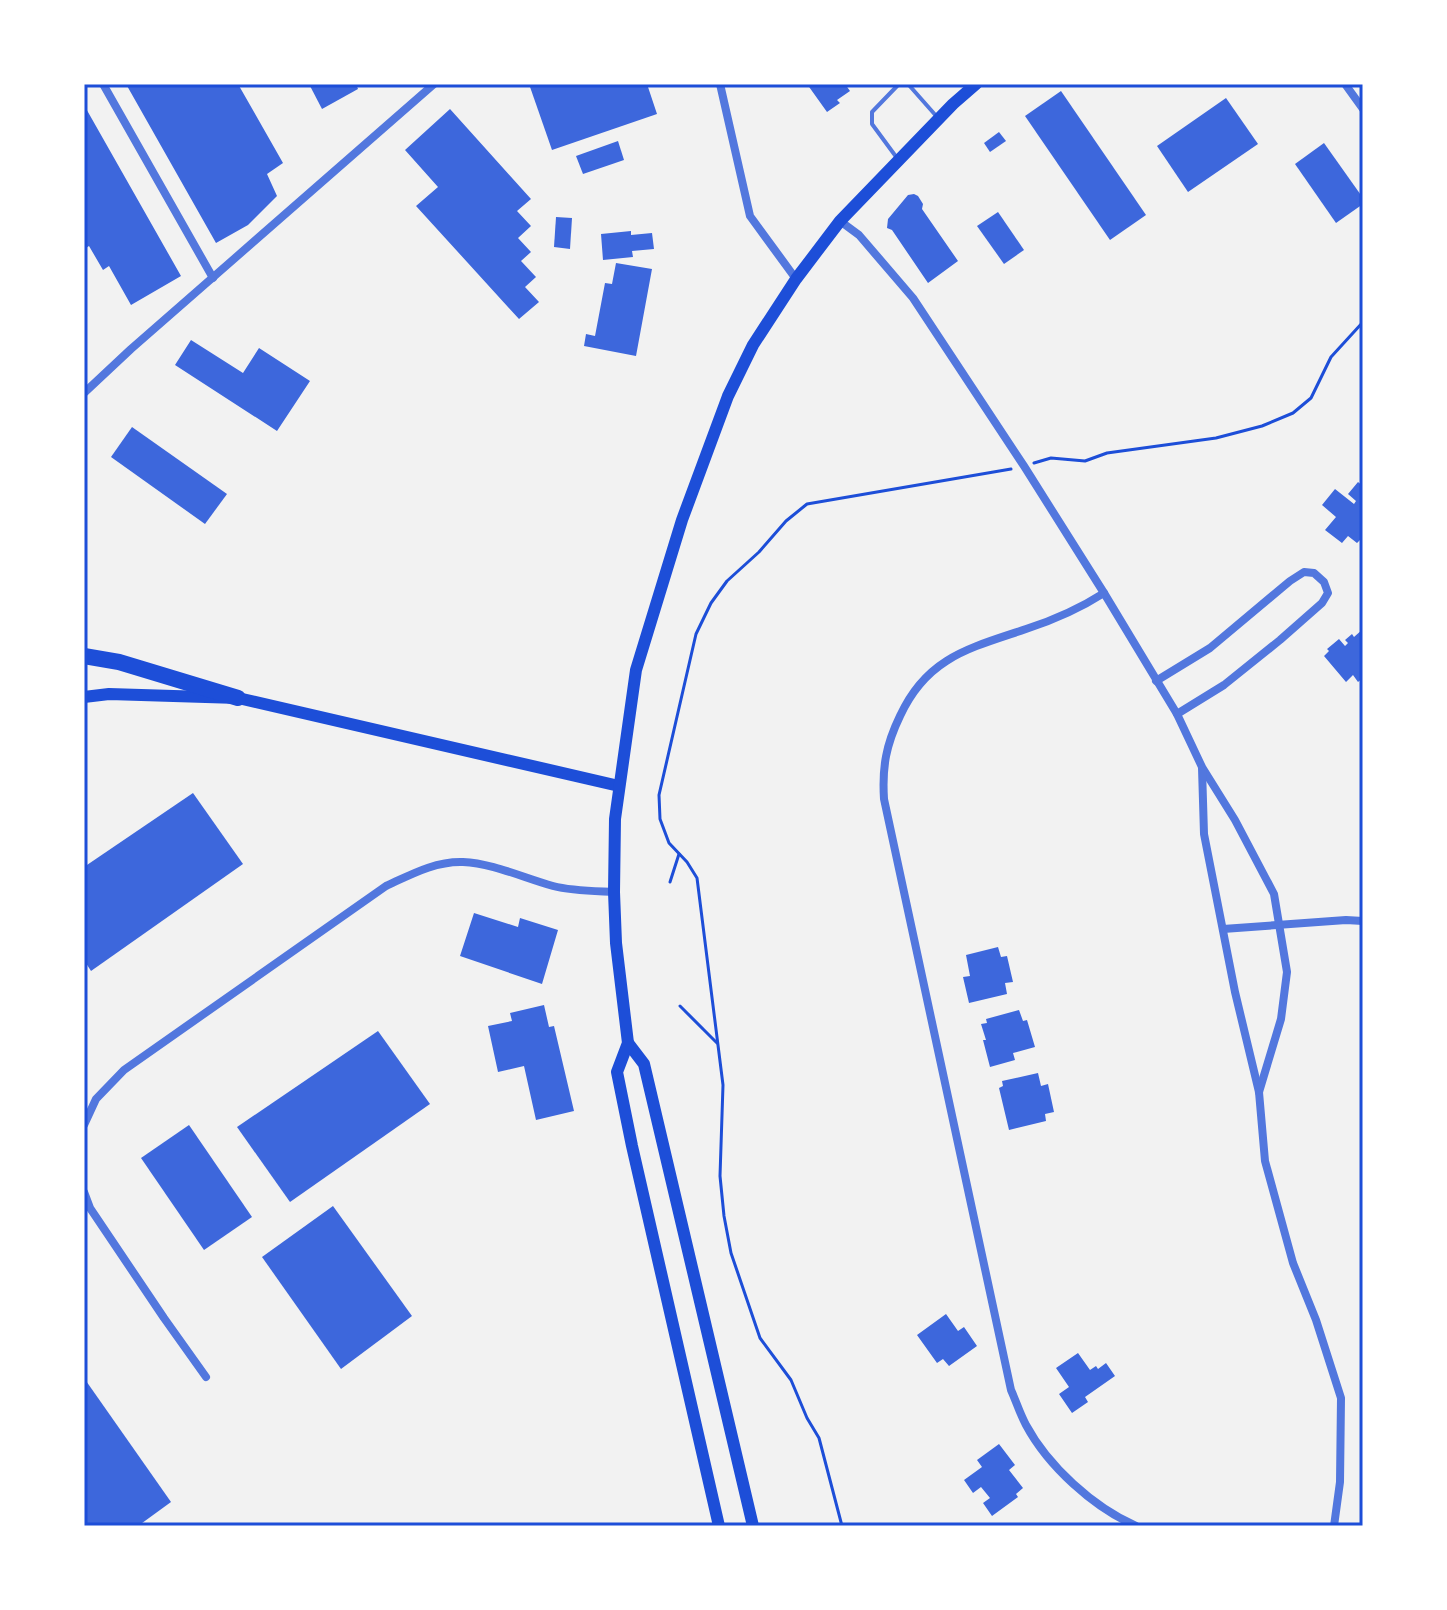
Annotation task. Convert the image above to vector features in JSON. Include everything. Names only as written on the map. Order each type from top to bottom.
[{"type":"highway","points":[[84,656],[119,662],[238,698]]},
{"type":"main road","points":[[719,1526],[617,1072],[628,1043],[616,943],[616,809],[636,670],[682,520],[737,375],[753,345],[796,279],[840,221],[976,84]]},
{"type":"main road","points":[[84,697],[109,694],[238,698],[619,786]]},
{"type":"main road","points":[[628,1043],[644,1064],[753,1526]]},
{"type":"street","points":[[103,84],[213,278]]},
{"type":"street","points":[[84,393],[434,84]]},
{"type":"street","points":[[720,84],[750,216],[796,279]]},
{"type":"street","points":[[1345,84],[1363,109]]},
{"type":"street","points":[[840,221],[859,235],[913,298],[1024,466],[1177,714],[1202,767],[1235,820],[1274,894],[1287,972],[1281,1019],[1259,1092]]},
{"type":"street","points":[[1156,681],[1210,648],[1304,572],[1314,573],[1324,582],[1328,593],[1322,603],[1224,685],[1177,714]]},
{"type":"street","points":[[1104,593],[1076,610],[965,649],[945,661],[925,678],[907,701],[893,729],[882,774],[884,799],[1011,1390],[1026,1425],[1046,1455],[1074,1485],[1114,1517],[1136,1526]]},
{"type":"street","points":[[1202,767],[1204,834],[1235,992],[1259,1092],[1265,1161],[1293,1263],[1316,1320],[1341,1398],[1340,1482],[1334,1526]]},
{"type":"street","points":[[84,1125],[96,1099],[124,1070],[386,886],[409,875],[436,865],[463,862],[556,887],[614,892]]},
{"type":"street","points":[[1223,929],[1363,921]]},
{"type":"street","points":[[84,1192],[90,1208],[206,1377]]},
{"type":"street","points":[[1110,1526],[1114,1517]]},
{"type":"lane","points":[[899,84],[872,112],[872,124],[877,134],[899,160]]},
{"type":"lane","points":[[908,84],[939,119]]},
{"type":"path","points":[[842,1526],[819,1438],[791,1380],[760,1338],[731,1253],[724,1216],[720,1176],[723,1085],[697,878],[669,843],[660,819],[659,795],[696,634],[711,603],[727,581],[807,504],[1024,466],[1051,458],[1085,461],[1107,453],[1216,438],[1262,426],[1293,413],[1311,398],[1331,357],[1363,322]]},
{"type":"path","points":[[670,882],[679,854]]},
{"type":"path","points":[[680,1006],[717,1043]]},
{"type":"building","points":[[126,84],[238,84],[283,163],[267,174],[277,196],[248,225],[216,243]]},
{"type":"building","points":[[309,84],[356,84],[358,89],[322,109]]},
{"type":"building","points":[[529,84],[647,84],[657,114],[552,150]]},
{"type":"building","points":[[807,84],[845,84],[850,91],[827,112]]},
{"type":"building","points":[[1061,91],[1146,215],[1110,240],[1025,116]]},
{"type":"building","points":[[1226,98],[1258,144],[1188,192],[1157,146]]},
{"type":"building","points":[[84,105],[181,276],[131,305],[109,266],[103,270],[89,246],[86,248],[84,244]]},
{"type":"building","points":[[450,109],[531,199],[517,211],[531,226],[518,238],[531,252],[521,261],[536,277],[525,287],[539,302],[519,319],[416,206],[438,187],[405,150]]},
{"type":"building","points":[[999,132],[1006,141],[990,152],[984,143]]},
{"type":"building","points":[[618,141],[624,160],[583,174],[576,156]]},
{"type":"building","points":[[1324,143],[1363,198],[1363,204],[1336,223],[1295,164]]},
{"type":"building","points":[[914,194],[958,261],[928,283],[892,230],[887,228],[888,219],[908,195]]},
{"type":"building","points":[[998,212],[1024,250],[1004,264],[977,226]]},
{"type":"building","points":[[556,217],[572,218],[570,249],[554,247]]},
{"type":"building","points":[[631,231],[631,235],[652,233],[654,249],[632,251],[633,257],[603,260],[601,234]]},
{"type":"building","points":[[616,263],[652,269],[636,356],[584,346],[586,334],[595,336],[605,283],[612,284]]},
{"type":"building","points":[[191,340],[243,373],[259,348],[310,381],[277,431],[175,365]]},
{"type":"building","points":[[132,427],[227,494],[205,524],[111,457]]},
{"type":"building","points":[[1358,482],[1363,486],[1363,542],[1360,540],[1357,543],[1348,536],[1342,543],[1325,530],[1336,517],[1322,505],[1335,489],[1354,504],[1356,501],[1348,494]]},
{"type":"building","points":[[1363,629],[1363,678],[1358,682],[1353,675],[1346,682],[1324,656],[1339,639],[1345,646],[1348,643],[1345,640]]},
{"type":"building","points":[[193,793],[243,864],[91,971],[84,960],[84,867]]},
{"type":"building","points":[[474,913],[518,927],[520,918],[558,930],[542,984],[460,956]]},
{"type":"building","points":[[998,947],[1001,957],[1007,956],[1013,982],[1005,983],[1007,994],[969,1003],[963,977],[970,976],[966,955]]},
{"type":"building","points":[[544,1005],[549,1027],[554,1026],[574,1111],[536,1120],[524,1066],[498,1072],[488,1026],[512,1021],[510,1013]]},
{"type":"building","points":[[1019,1010],[1023,1021],[1027,1020],[1035,1047],[1013,1053],[1015,1060],[990,1067],[981,1024],[987,1023],[986,1019]]},
{"type":"building","points":[[378,1031],[430,1104],[290,1202],[237,1127]]},
{"type":"building","points":[[1038,1073],[1041,1086],[1048,1084],[1054,1112],[1045,1114],[1046,1121],[1009,1130],[999,1088],[1003,1086],[1002,1081]]},
{"type":"building","points":[[189,1125],[252,1217],[204,1250],[141,1158]]},
{"type":"building","points":[[333,1206],[412,1316],[341,1369],[262,1257]]},
{"type":"building","points":[[946,1314],[958,1331],[964,1327],[977,1346],[949,1366],[943,1359],[937,1363],[917,1335]]},
{"type":"building","points":[[1078,1353],[1090,1370],[1106,1363],[1115,1376],[1085,1397],[1088,1402],[1072,1413],[1059,1394],[1069,1387],[1056,1368]]},
{"type":"building","points":[[84,1378],[171,1502],[138,1526],[84,1526]]},
{"type":"building","points":[[999,1444],[1015,1465],[1009,1470],[1023,1488],[1016,1494],[1018,1497],[992,1516],[983,1503],[990,1498],[981,1487],[973,1493],[964,1480],[982,1467],[977,1460]]}]
